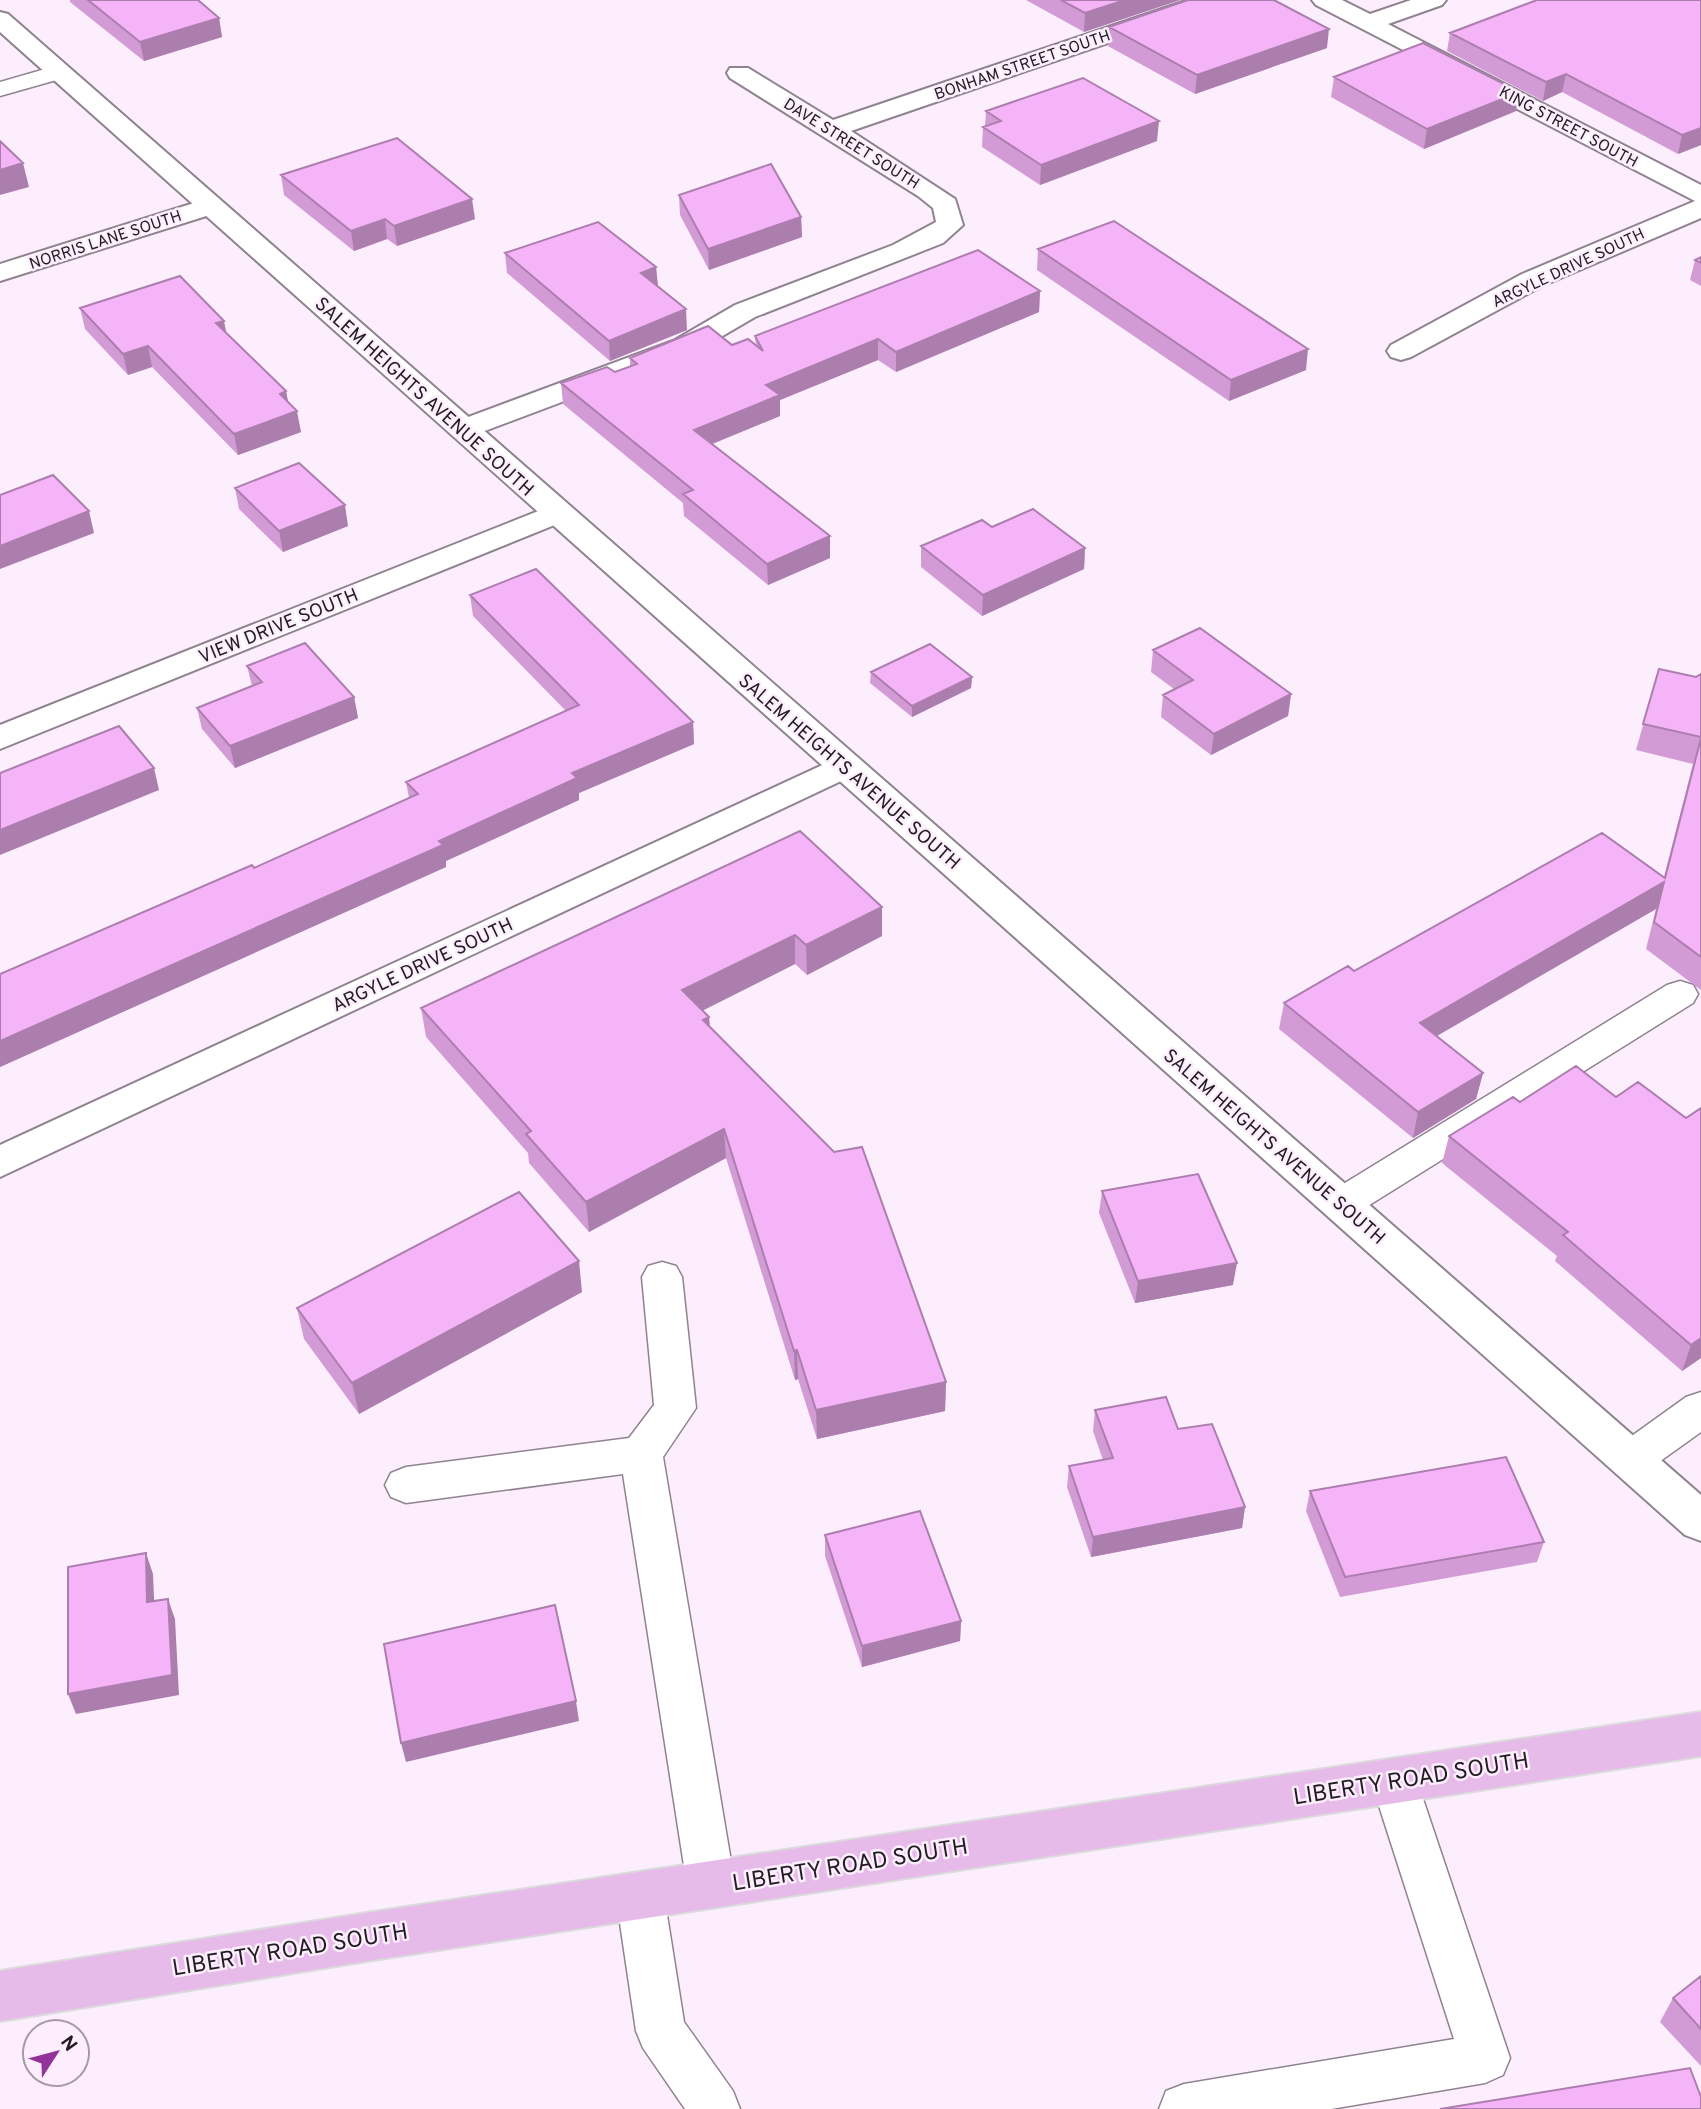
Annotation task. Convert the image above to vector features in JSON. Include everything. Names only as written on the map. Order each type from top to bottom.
[{"type":"main road","name":"LIBERTY ROAD SOUTH","points":[[0,1996],[1701,1734]]},
{"type":"street","name":"BONHAM STREET SOUTH","points":[[833,129],[1211,0]]},
{"type":"street","name":"KING STREET SOUTH","points":[[1324,0],[1701,195]]},
{"type":"street","points":[[1370,22],[1434,0]]},
{"type":"street","name":"SALEM HEIGHTS AVENUE SOUTH","points":[[0,19],[1701,1522]]},
{"type":"street","name":"DAVE STREET SOUTH","points":[[463,429],[685,346],[745,311],[903,251],[933,237],[950,225],[946,205],[928,190],[739,73]]},
{"type":"street","name":"NORRIS LANE SOUTH","points":[[0,273],[210,206]]},
{"type":"street","name":"ARGYLE DRIVE SOUTH","points":[[1401,351],[1532,280],[1701,208]]},
{"type":"street","name":"VIEW DRIVE SOUTH","points":[[0,738],[556,513]]},
{"type":"street","name":"ARGYLE DRIVE SOUTH","points":[[0,1162],[844,766]]},
{"type":"lane","points":[[0,89],[60,72]]},
{"type":"lane","points":[[1341,1204],[1680,994]]},
{"type":"lane","points":[[662,1278],[675,1408],[641,1454],[711,1885]]},
{"type":"lane","points":[[1630,1460],[1701,1409]]},
{"type":"lane","points":[[406,1485],[641,1454]]},
{"type":"lane","points":[[1184,2109],[1485,2058],[1394,1781]]},
{"type":"lane","points":[[640,1896],[661,2031],[715,2109]]},
{"type":"building","points":[[88,0],[198,0],[219,18],[140,42]]},
{"type":"building","points":[[1061,0],[1125,0],[1085,13]]},
{"type":"building","points":[[1188,0],[1274,0],[1329,29],[1197,75],[1109,27]]},
{"type":"building","points":[[1537,0],[1701,0],[1701,128],[1682,135],[1566,74],[1546,82],[1450,33]]},
{"type":"building","points":[[1423,43],[1520,92],[1427,129],[1334,77]]},
{"type":"building","points":[[1083,78],[1159,121],[1041,165],[983,127],[1001,121],[986,111]]},
{"type":"building","points":[[397,138],[472,199],[394,226],[385,219],[351,231],[281,175]]},
{"type":"building","points":[[0,141],[23,163],[0,170]]},
{"type":"building","points":[[771,164],[801,217],[708,249],[679,195]]},
{"type":"building","points":[[1114,221],[1308,349],[1231,380],[1038,249]]},
{"type":"building","points":[[598,222],[656,267],[641,273],[686,309],[609,341],[505,253]]},
{"type":"building","points":[[978,250],[1040,291],[896,352],[878,339],[766,385],[780,395],[694,430],[830,536],[767,564],[683,494],[693,490],[561,383],[607,367],[615,372],[637,364],[630,358],[708,326],[732,345],[748,339],[763,351],[755,336]]},
{"type":"building","points":[[180,276],[224,321],[216,323],[286,391],[280,394],[297,411],[234,434],[148,346],[123,354],[80,308]]},
{"type":"building","points":[[299,463],[345,505],[279,531],[235,488]]},
{"type":"building","points":[[53,475],[89,511],[0,546],[0,495]]},
{"type":"building","points":[[1033,509],[1085,548],[983,595],[921,546],[982,520],[992,527]]},
{"type":"building","points":[[536,569],[693,722],[572,773],[577,778],[439,841],[443,845],[0,1041],[0,974],[252,865],[254,868],[418,794],[406,782],[579,705],[470,595]]},
{"type":"building","points":[[1200,628],[1291,694],[1214,734],[1163,695],[1193,680],[1153,650]]},
{"type":"building","points":[[305,643],[354,697],[230,746],[197,708],[262,682],[247,666]]},
{"type":"building","points":[[930,644],[972,677],[912,706],[871,672]]},
{"type":"building","points":[[1659,669],[1696,677],[1701,674],[1701,737],[1643,724]]},
{"type":"building","points":[[119,726],[154,768],[0,830],[0,773]]},
{"type":"building","points":[[1701,738],[1701,957],[1654,922],[1664,882],[1420,1023],[1483,1073],[1418,1112],[1284,1003],[1348,966],[1354,971],[1602,833],[1665,878]]},
{"type":"building","points":[[800,831],[882,907],[806,945],[795,935],[682,990],[709,1017],[703,1020],[834,1152],[862,1147],[946,1382],[816,1410],[797,1350],[794,1351],[724,1129],[586,1202],[526,1134],[531,1131],[421,1008]]},
{"type":"building","points":[[1576,1066],[1616,1097],[1638,1082],[1686,1118],[1701,1108],[1701,1338],[1691,1345],[1563,1235],[1568,1232],[1449,1136],[1513,1097],[1520,1102]]},
{"type":"building","points":[[1198,1174],[1237,1263],[1138,1281],[1102,1191]]},
{"type":"building","points":[[519,1192],[579,1261],[352,1383],[297,1308]]},
{"type":"building","points":[[1166,1397],[1178,1429],[1212,1424],[1245,1507],[1093,1537],[1069,1466],[1113,1458],[1095,1410]]},
{"type":"building","points":[[1506,1457],[1544,1542],[1345,1577],[1310,1491]]},
{"type":"building","points":[[920,1511],[961,1621],[862,1646],[825,1535]]},
{"type":"building","points":[[146,1553],[147,1602],[168,1599],[172,1675],[68,1694],[68,1567]]},
{"type":"building","points":[[555,1605],[576,1701],[401,1743],[384,1644]]},
{"type":"building","points":[[1701,1976],[1701,2029],[1673,1998]]},
{"type":"building","points":[[1690,2068],[1701,2097],[1701,2109],[1440,2109]]}]
